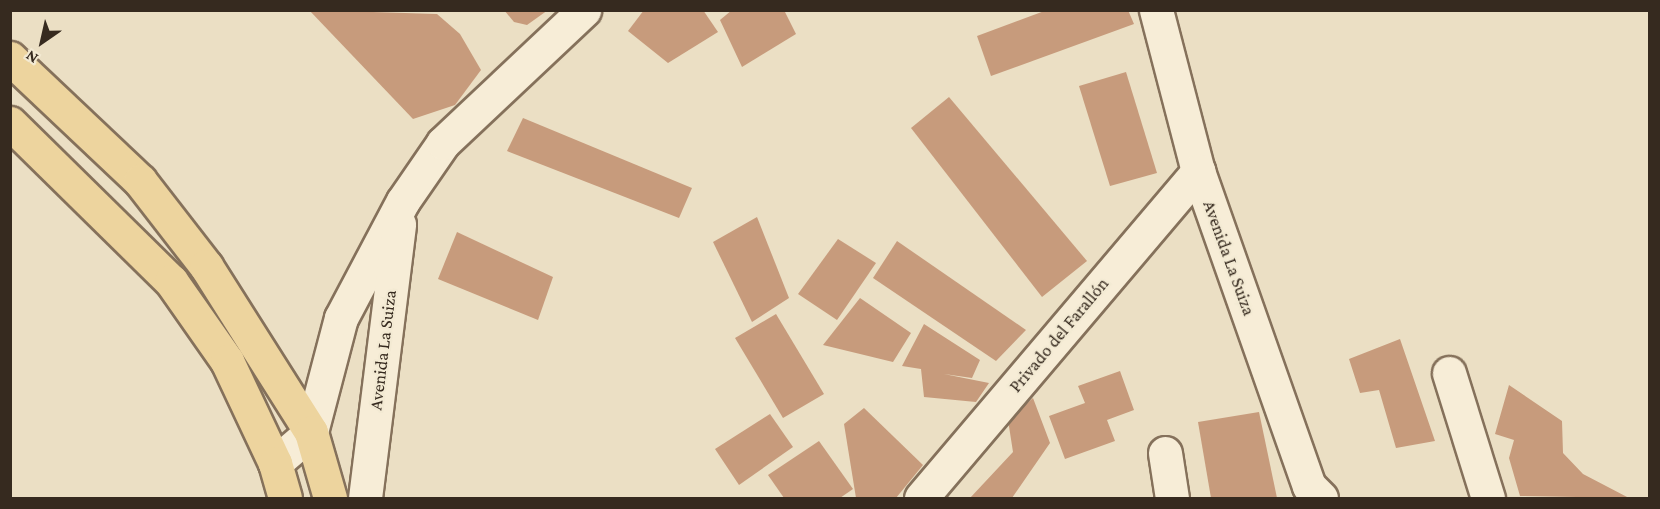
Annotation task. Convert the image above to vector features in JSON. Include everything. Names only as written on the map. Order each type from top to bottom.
[{"type":"main road","points":[[10,58],[141,181],[247,325],[311,432],[330,498]]},
{"type":"main road","points":[[10,123],[171,281],[227,361],[275,463],[285,498]]},
{"type":"street","name":"Avenida La Suiza","points":[[311,432],[341,318],[402,201],[443,143],[584,10]]},
{"type":"street","name":"Avenida La Suiza","points":[[1156,10],[1198,171],[1314,494]]},
{"type":"street","name":"Privado del Farallón","points":[[921,498],[1198,171]]},
{"type":"street","name":"Avenida La Suiza","points":[[365,498],[402,201]]},
{"type":"street","points":[[1449,373],[1488,498]]},
{"type":"street","points":[[275,463],[311,432]]},
{"type":"street","points":[[1165,453],[1172,498]]},
{"type":"building","points":[[309,10],[437,14],[460,34],[481,70],[455,105],[413,119]]},
{"type":"building","points":[[504,10],[548,10],[527,25],[514,22]]},
{"type":"building","points":[[644,10],[703,10],[718,32],[668,63],[628,31]]},
{"type":"building","points":[[732,10],[784,10],[796,34],[742,67],[720,20]]},
{"type":"building","points":[[1047,10],[1128,10],[1134,24],[991,76],[977,36]]},
{"type":"building","points":[[1126,72],[1157,173],[1110,186],[1079,86]]},
{"type":"building","points":[[949,97],[1087,261],[1042,297],[911,128]]},
{"type":"building","points":[[523,118],[692,188],[679,218],[507,151]]},
{"type":"building","points":[[757,217],[789,298],[752,322],[713,242]]},
{"type":"building","points":[[457,232],[553,277],[538,320],[438,279]]},
{"type":"building","points":[[838,239],[876,263],[837,320],[798,294]]},
{"type":"building","points":[[897,241],[1026,330],[996,361],[873,278]]},
{"type":"building","points":[[860,298],[911,333],[893,362],[823,345]]},
{"type":"building","points":[[776,314],[824,394],[783,418],[735,338]]},
{"type":"building","points":[[924,324],[980,360],[972,378],[944,374],[989,383],[976,402],[924,397],[921,369],[902,366]]},
{"type":"building","points":[[1400,339],[1435,441],[1396,448],[1379,390],[1360,393],[1349,359]]},
{"type":"building","points":[[1120,371],[1134,410],[1107,420],[1115,441],[1065,459],[1049,416],[1085,403],[1078,386]]},
{"type":"building","points":[[1509,385],[1562,421],[1563,453],[1583,474],[1629,498],[1520,496],[1509,458],[1514,440],[1495,434]]},
{"type":"building","points":[[1033,398],[1050,443],[1012,498],[970,498],[1013,452],[1008,420]]},
{"type":"building","points":[[864,408],[923,465],[896,498],[856,498],[844,424]]},
{"type":"building","points":[[1259,412],[1277,498],[1211,498],[1198,422]]},
{"type":"building","points":[[770,414],[793,447],[739,485],[715,449]]},
{"type":"building","points":[[819,441],[853,489],[840,498],[784,498],[768,475]]}]
